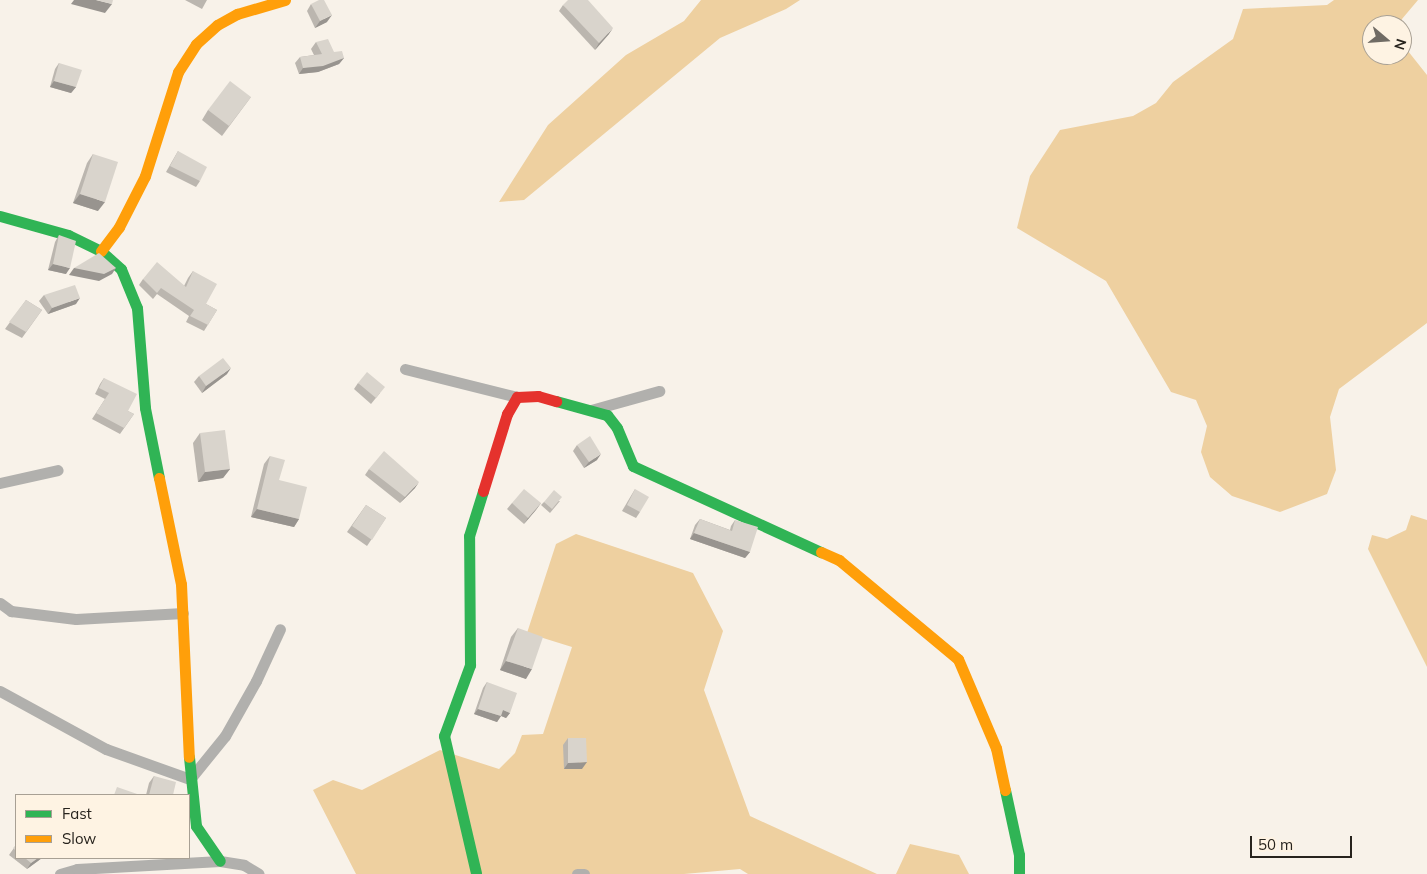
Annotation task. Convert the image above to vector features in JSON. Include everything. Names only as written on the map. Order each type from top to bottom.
[{"type":"street","points":[[101,250],[119,227],[146,176],[178,72],[196,44],[217,25],[237,14],[284,0]]},
{"type":"street","points":[[0,216],[68,235],[101,250],[120,269],[137,308],[145,408],[171,522],[183,613],[190,779],[196,826],[220,861]]},
{"type":"street","points":[[405,369],[517,397],[538,396],[607,415],[633,466],[838,560],[958,659],[996,748],[1019,855],[1019,874]]},
{"type":"street","points":[[590,410],[660,391]]},
{"type":"street","points":[[476,874],[444,736],[470,665],[469,536],[507,414],[517,397]]},
{"type":"street","points":[[0,483],[58,470]]},
{"type":"street","points":[[0,603],[11,611],[76,620],[183,613]]},
{"type":"street","points":[[190,779],[225,736],[256,681],[280,628]]},
{"type":"street","points":[[0,691],[106,749],[190,779]]},
{"type":"street","points":[[60,874],[77,869],[220,861],[244,865],[259,874]]},
{"type":"street","points":[[577,874],[584,874]]},
{"type":"shaded area","points":[[701,0],[800,0],[786,9],[720,38],[524,200],[499,202],[548,125],[626,55],[684,21]]},
{"type":"shaded area","points":[[1334,0],[1418,0],[1405,15],[1362,15],[1362,65],[1412,65],[1412,56],[1427,75],[1427,323],[1339,389],[1330,417],[1336,470],[1327,494],[1280,512],[1232,496],[1210,477],[1201,452],[1207,426],[1196,400],[1171,392],[1106,281],[1017,228],[1030,176],[1060,130],[1133,116],[1156,103],[1173,82],[1233,39],[1243,9],[1327,5]]},
{"type":"shaded area","points":[[1411,515],[1427,520],[1427,667],[1368,549],[1372,535],[1387,539],[1406,530]]},
{"type":"shaded area","points":[[576,534],[693,573],[723,631],[704,690],[750,816],[877,874],[748,874],[740,869],[684,874],[356,874],[313,790],[333,780],[362,790],[440,750],[499,769],[515,753],[522,735],[543,734],[572,647],[527,633],[556,544]]},
{"type":"shaded area","points":[[910,844],[959,855],[969,874],[896,874]]},
{"type":"building","points":[[96,0],[113,0],[112,4]]},
{"type":"building","points":[[324,0],[332,15],[320,21],[311,4]]},
{"type":"building","points":[[568,0],[588,0],[613,28],[599,43],[563,5]]},
{"type":"building","points":[[328,39],[334,52],[342,51],[344,58],[323,66],[303,68],[300,57],[322,54],[316,42]]},
{"type":"building","points":[[59,63],[82,70],[76,87],[54,81]]},
{"type":"building","points":[[230,81],[251,97],[229,126],[208,110]]},
{"type":"building","points":[[178,151],[207,167],[200,181],[170,166]]},
{"type":"building","points":[[93,154],[118,162],[105,202],[80,194]]},
{"type":"building","points":[[59,235],[76,241],[70,268],[53,264]]},
{"type":"building","points":[[99,253],[116,268],[104,274],[74,268]]},
{"type":"building","points":[[157,262],[186,287],[193,271],[217,284],[206,304],[217,310],[208,325],[190,316],[194,310],[161,288],[157,293],[143,279]]},
{"type":"building","points":[[75,285],[80,298],[52,308],[44,295]]},
{"type":"building","points":[[26,300],[42,310],[26,332],[9,322]]},
{"type":"building","points":[[223,358],[231,368],[206,386],[199,376]]},
{"type":"building","points":[[367,372],[385,387],[376,398],[358,383]]},
{"type":"building","points":[[104,378],[137,394],[128,411],[134,414],[124,428],[96,413],[109,393],[99,388]]},
{"type":"building","points":[[225,430],[230,469],[205,472],[200,433]]},
{"type":"building","points":[[590,436],[601,454],[589,462],[577,445]]},
{"type":"building","points":[[384,451],[419,482],[405,497],[369,469]]},
{"type":"building","points":[[270,456],[285,460],[279,480],[307,487],[299,519],[257,509]]},
{"type":"building","points":[[524,489],[541,503],[528,518],[512,503]]},
{"type":"building","points":[[635,489],[649,497],[640,512],[627,505]]},
{"type":"building","points":[[554,490],[562,497],[552,509],[544,502]]},
{"type":"building","points":[[366,505],[386,518],[372,540],[352,526]]},
{"type":"building","points":[[700,519],[732,531],[735,520],[758,527],[750,552],[694,533]]},
{"type":"building","points":[[518,628],[543,637],[532,669],[506,661]]},
{"type":"building","points":[[487,682],[517,693],[510,713],[503,710],[501,716],[478,709]]},
{"type":"building","points":[[568,738],[586,738],[587,762],[568,763]]},
{"type":"building","points":[[154,776],[176,782],[173,794],[149,794]]},
{"type":"building","points":[[117,787],[137,794],[114,794]]},
{"type":"building","points":[[26,859],[37,859],[31,863]]},
{"type":"traffic: fast","points":[[0,216],[68,235],[101,251],[121,269],[137,308],[145,408],[159,478]]},
{"type":"traffic: fast","points":[[556,401],[607,415],[617,428],[633,466],[821,552]]},
{"type":"traffic: fast","points":[[476,873],[444,736],[470,665],[469,536],[483,491]]},
{"type":"traffic: fast","points":[[189,757],[196,826],[220,861]]},
{"type":"traffic: fast","points":[[1005,790],[1019,855],[1019,874]]},
{"type":"traffic: slow","points":[[101,251],[119,227],[145,176],[178,72],[196,44],[217,25],[237,14],[285,0]]},
{"type":"traffic: slow","points":[[159,478],[181,584],[189,757]]},
{"type":"traffic: slow","points":[[821,552],[839,560],[958,659],[996,748],[1005,790]]},
{"type":"traffic: jam","points":[[483,491],[507,414],[517,397],[538,396],[556,401]]}]
